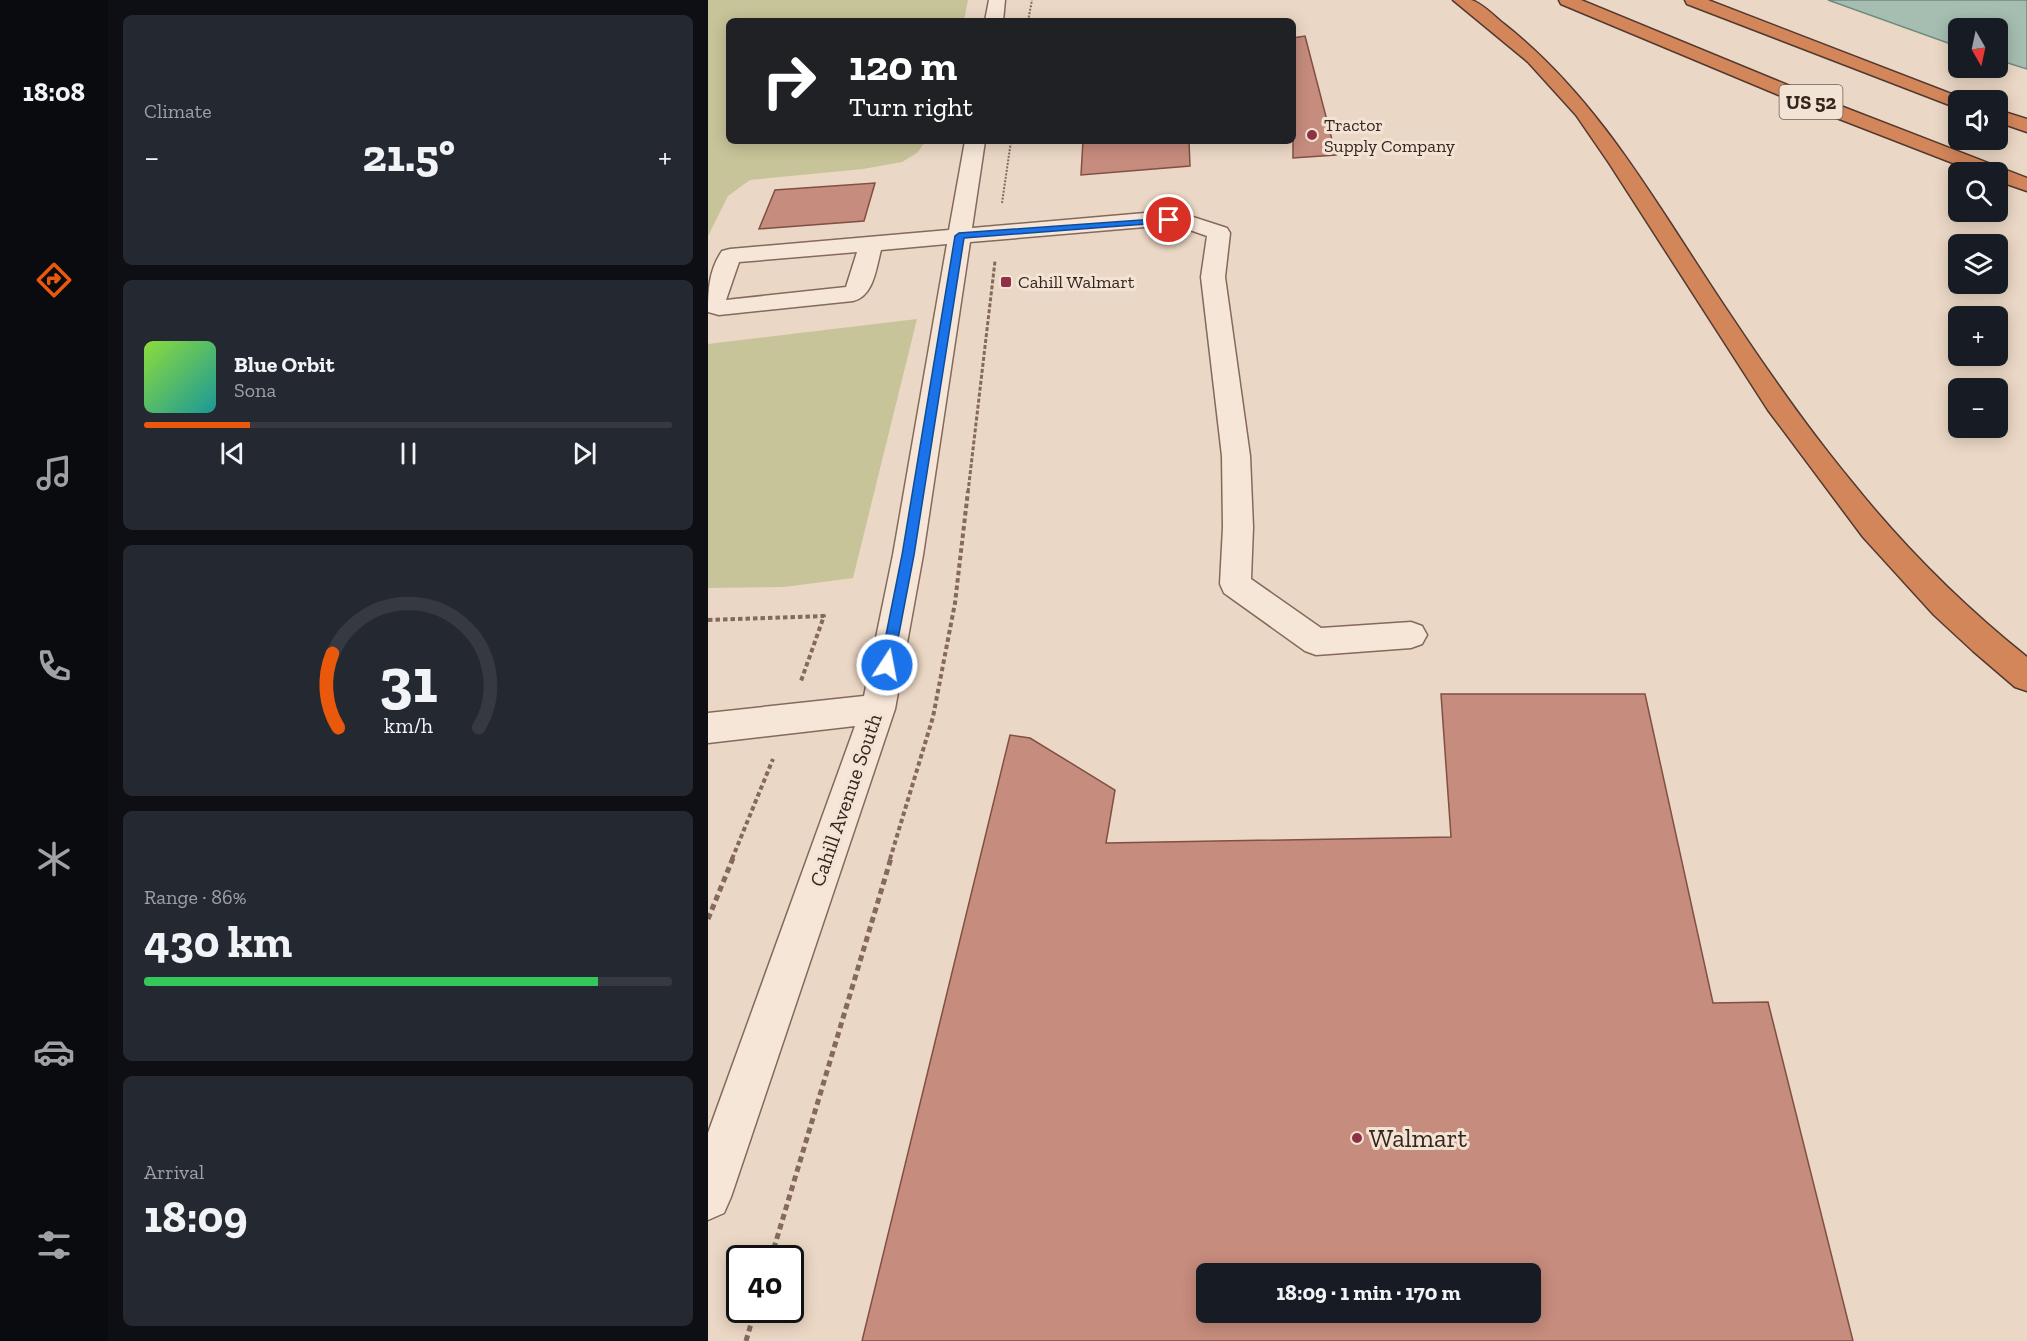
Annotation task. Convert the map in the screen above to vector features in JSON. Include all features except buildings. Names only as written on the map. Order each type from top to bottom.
[{"type":"highway","points":[[1461,0],[1536,61],[1572,97],[1602,136],[1746,358],[1799,435],[1860,515],[1937,599],[2027,677]]},
{"type":"highway","name":"US 52","points":[[1566,0],[1800,97],[1967,162]]},
{"type":"highway","name":"US 52","points":[[1693,0],[1948,98]]},
{"type":"highway","points":[[2008,119],[2027,126]]},
{"type":"highway","points":[[2008,178],[2027,185]]},
{"type":"street","points":[[995,18],[998,0]]},
{"type":"street","name":"Cahill Avenue South","points":[[708,1197],[878,710],[908,555],[974,144]]},
{"type":"street","points":[[871,244],[858,289],[853,294],[714,307],[711,302],[730,256],[1145,220],[1190,223],[1219,233],[1213,277],[1236,456],[1238,527],[1235,584],[1316,642],[1411,635]]},
{"type":"street","points":[[708,728],[878,710]]},
{"type":"path","points":[[1029,18],[1032,0]]},
{"type":"path","points":[[746,1341],[751,1323]]},
{"type":"shaded area","points":[[708,0],[968,0],[965,18],[726,18],[726,144],[924,144],[917,153],[902,162],[863,169],[750,180],[728,196],[708,236]]},
{"type":"shaded area","points":[[1828,0],[2027,0],[2027,69],[2008,63],[2008,18],[1948,18],[1948,43]]},
{"type":"shaded area","points":[[917,319],[853,578],[784,587],[708,588],[708,344]]},
{"type":"place","name":"Tractor Supply Company","points":[[1312,135]]},
{"type":"place","name":"Cahill Walmart","points":[[1006,282]]},
{"type":"place","name":"Walmart","points":[[1357,1138]]},
{"type":"route","points":[[887,665],[908,555],[959,236],[1145,220],[1169,220]]}]
